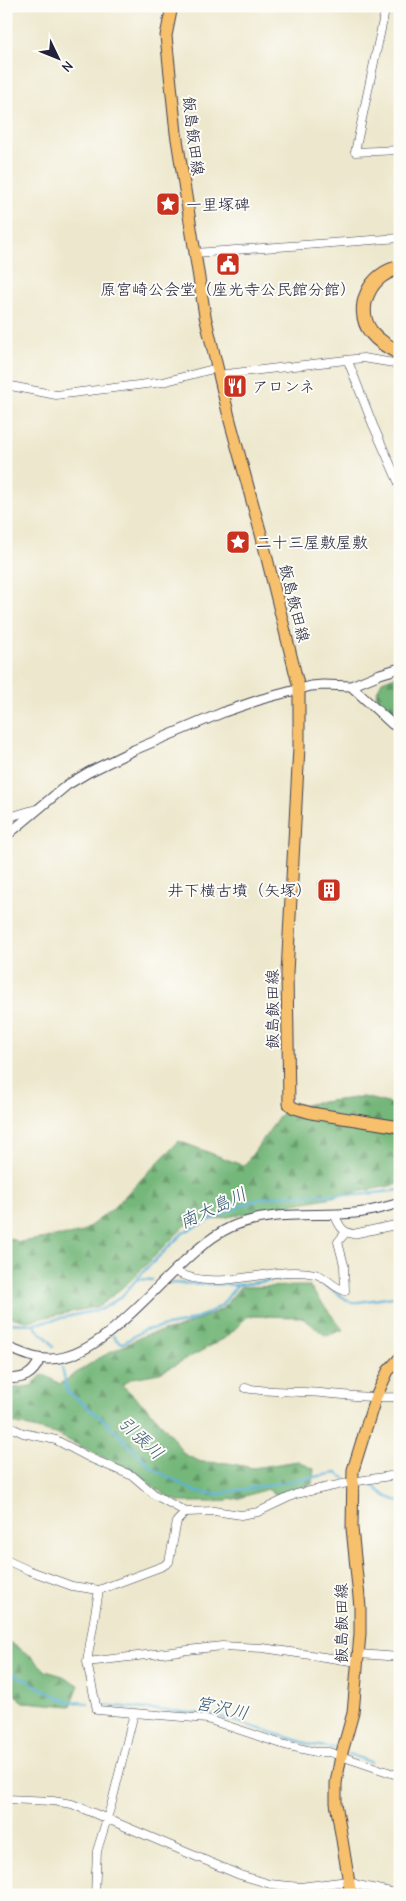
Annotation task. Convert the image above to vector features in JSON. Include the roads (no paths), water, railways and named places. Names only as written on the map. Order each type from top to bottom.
[{"type":"highway","points":[[400,268],[389,271],[375,281],[366,298],[364,312],[370,331],[384,344],[400,353]]},
{"type":"highway","points":[[400,276],[382,285],[375,295],[372,307],[374,320],[379,330],[389,339],[400,345]]},
{"type":"main road","name":"飯島飯田線","points":[[172,6],[166,36],[176,133],[205,316],[217,372],[262,534],[299,688],[299,747],[287,973],[289,1104],[294,1108],[311,1113],[400,1127]]},
{"type":"main road","name":"飯島飯田線","points":[[351,1895],[336,1803],[336,1783],[341,1756],[353,1713],[359,1658],[360,1607],[352,1528],[353,1470],[375,1399],[388,1371],[400,1358]]},
{"type":"street","points":[[386,6],[355,152],[400,150]]},
{"type":"street","points":[[195,253],[400,238]]},
{"type":"street","points":[[6,385],[56,395],[163,382],[217,372],[348,361],[363,358],[400,364]]},
{"type":"street","points":[[348,361],[400,486]]},
{"type":"street","points":[[6,836],[36,809],[74,780],[134,750],[224,712],[299,688],[323,684],[351,686],[400,668]]},
{"type":"street","points":[[351,686],[392,724],[400,727]]},
{"type":"street","points":[[6,818],[36,809]]},
{"type":"street","points":[[6,1347],[40,1359],[64,1358],[94,1344],[211,1239],[241,1223],[270,1217],[357,1213],[400,1203]]},
{"type":"street","points":[[334,1214],[340,1228],[353,1234],[400,1224]]},
{"type":"street","points":[[174,1271],[186,1278],[229,1280],[300,1272],[318,1274],[337,1288],[345,1291],[344,1265],[338,1242],[346,1232]]},
{"type":"street","points":[[6,1378],[18,1379],[29,1374],[37,1366],[40,1359]]},
{"type":"street","points":[[246,1388],[262,1392],[304,1392],[375,1399],[400,1397]]},
{"type":"street","points":[[6,1425],[23,1433],[56,1440],[133,1476],[154,1495],[186,1512],[214,1511],[241,1515],[258,1512],[296,1494],[390,1476]]},
{"type":"street","points":[[6,1560],[72,1586],[99,1590],[169,1562],[178,1521],[186,1512]]},
{"type":"street","points":[[99,1590],[87,1662],[97,1710],[207,1719],[285,1745],[316,1752],[329,1752],[400,1776]]},
{"type":"street","points":[[87,1662],[222,1646],[263,1648],[359,1658],[400,1657]]},
{"type":"street","points":[[95,1895],[96,1851],[134,1713]]},
{"type":"street","points":[[6,1799],[53,1800],[72,1804],[240,1875],[270,1884],[300,1887],[348,1881],[400,1894]]},
{"type":"waterway","name":"南大島川","points":[[6,1323],[34,1324],[102,1309],[121,1297],[145,1270],[184,1232],[231,1210],[263,1198],[286,1195],[358,1195],[400,1190]]},
{"type":"waterway","points":[[170,1283],[237,1285],[307,1276],[352,1303],[400,1296]]},
{"type":"waterway","points":[[137,1279],[152,1280]]},
{"type":"waterway","points":[[113,1336],[123,1343],[144,1330],[184,1323],[206,1314],[221,1306],[237,1285]]},
{"type":"waterway","name":"引張川","points":[[34,1324],[53,1347]]},
{"type":"waterway","name":"引張川","points":[[62,1367],[67,1391],[106,1422],[152,1468],[196,1492],[217,1494],[337,1473],[344,1478]]},
{"type":"waterway","name":"引張川","points":[[360,1485],[369,1483],[387,1497],[400,1502]]},
{"type":"waterway","name":"宮沢川","points":[[6,1670],[64,1700],[88,1704]]},
{"type":"waterway","name":"宮沢川","points":[[102,1705],[215,1715],[312,1745],[335,1748]]},
{"type":"waterway","name":"宮沢川","points":[[349,1754],[370,1762]]},
{"type":"place","name":"一里塚碑","points":[[168,204]]},
{"type":"place","name":"原宮崎公会堂（座光寺公民館分館）","points":[[228,264]]},
{"type":"place","name":"アロンネ","points":[[235,386]]},
{"type":"place","name":"二十三屋敷屋敷","points":[[238,542]]},
{"type":"place","name":"井下横古墳（矢塚）","points":[[329,890]]}]
